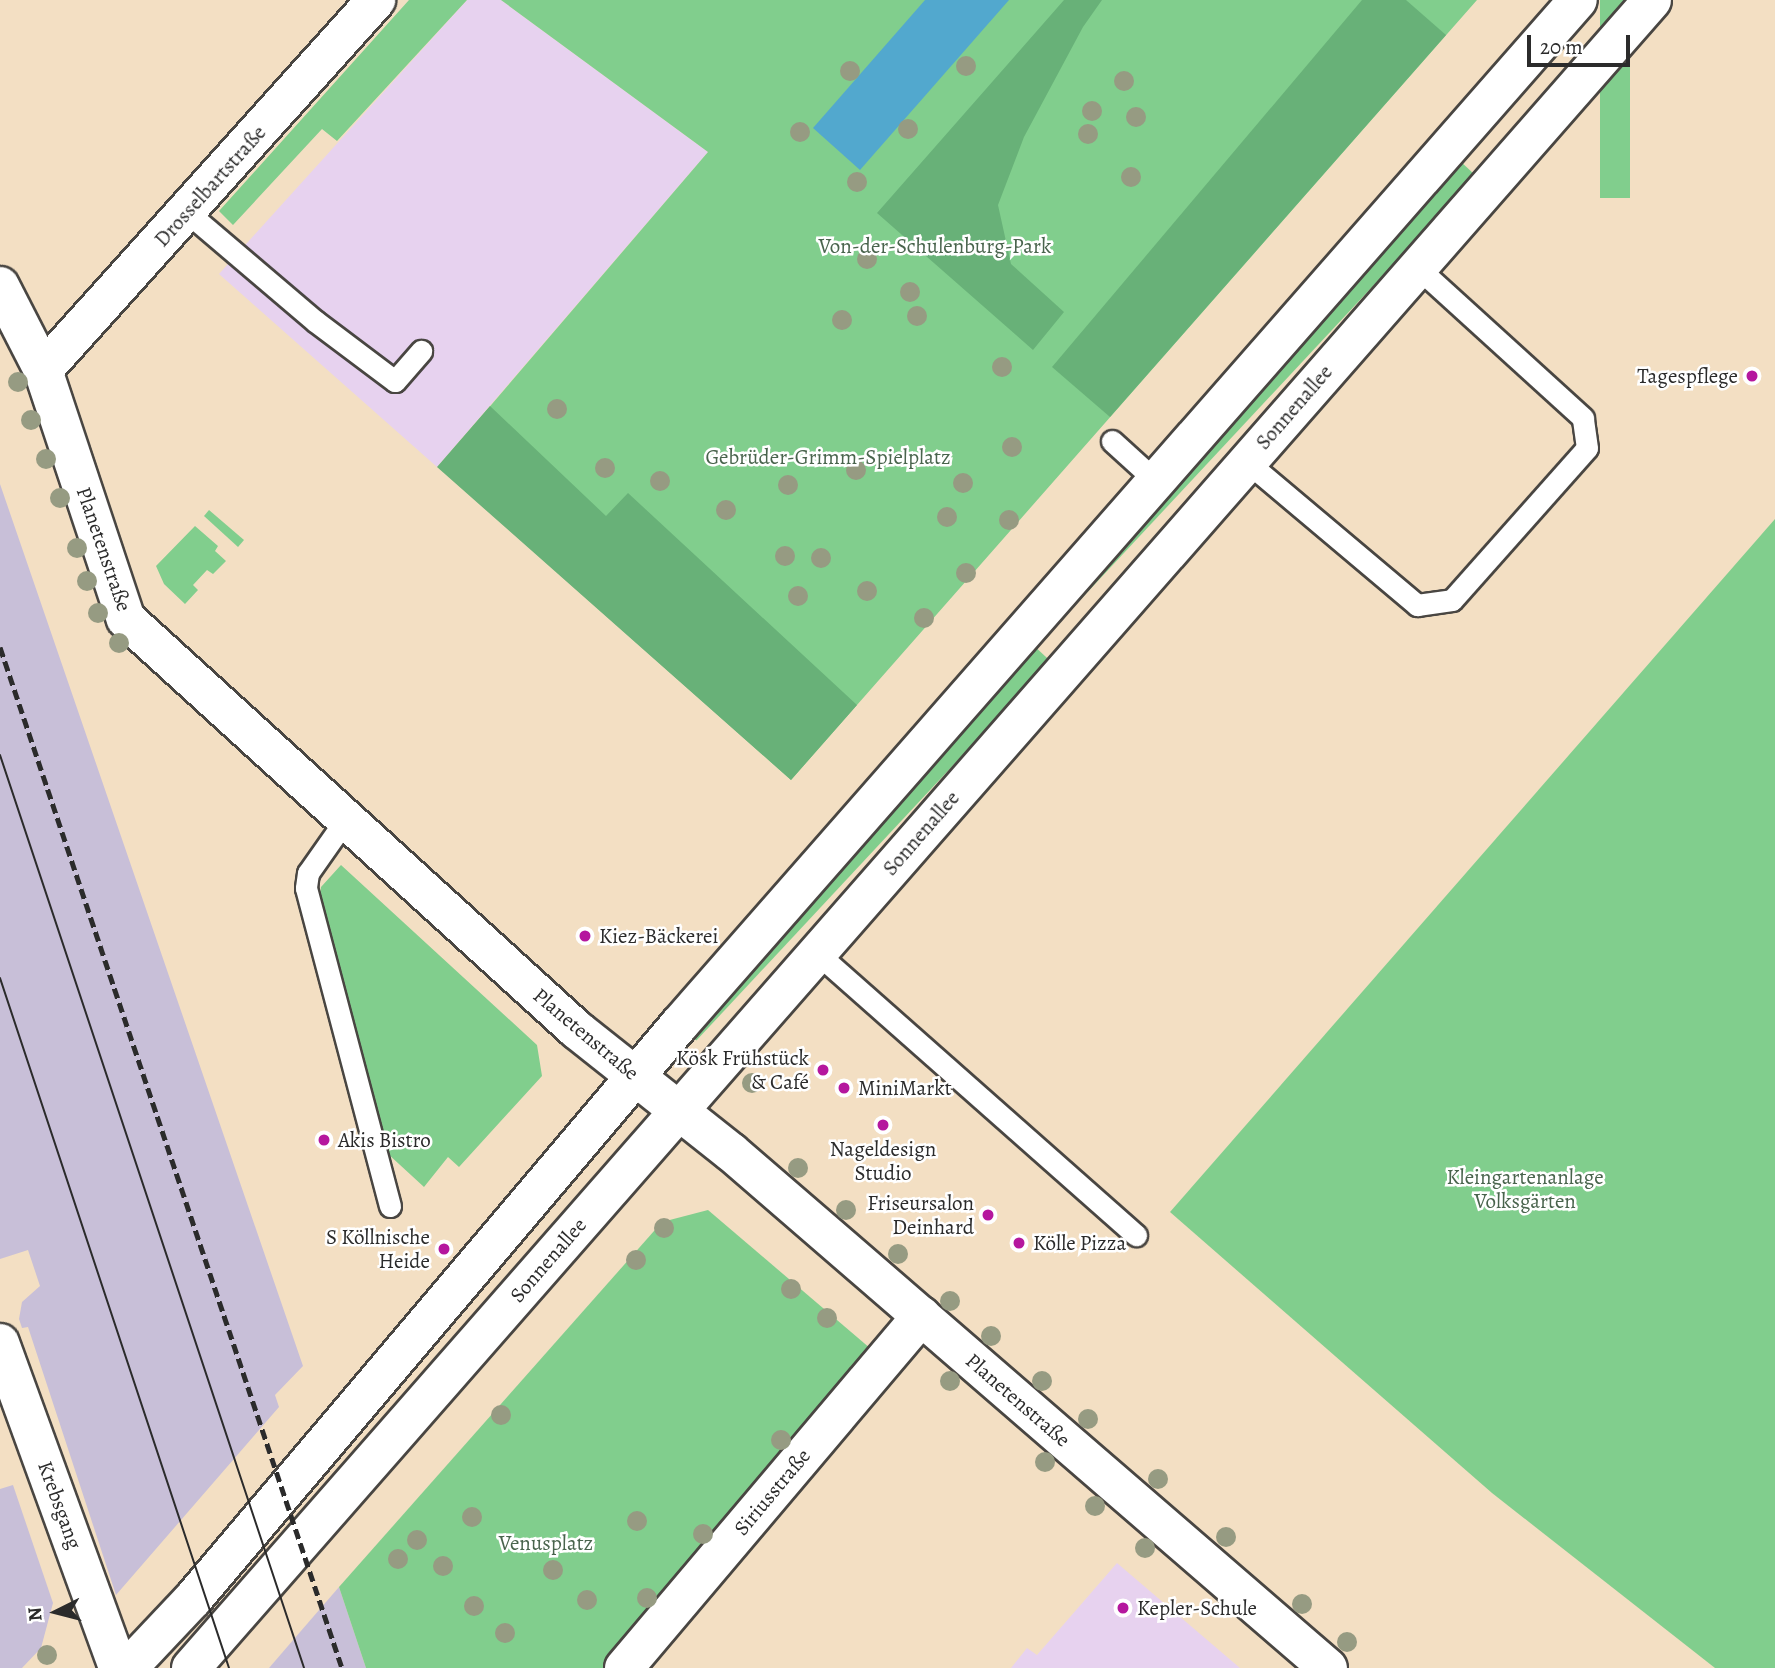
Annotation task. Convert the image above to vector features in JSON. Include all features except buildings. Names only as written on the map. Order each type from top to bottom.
[{"type":"main road","name":"Drosselbartstraße","points":[[43,370],[376,0]]},
{"type":"main road","points":[[128,1668],[193,1599],[636,1077],[1578,0]]},
{"type":"main road","name":"Sonnenallee","points":[[191,1668],[1652,0]]},
{"type":"main road","name":"Planetenstraße","points":[[0,286],[43,370],[126,618],[577,1030],[679,1111],[921,1316],[1328,1668]]},
{"type":"main road","name":"Siriusstraße","points":[[624,1668],[921,1316]]},
{"type":"main road","name":"Krebsgang","points":[[0,1343],[118,1668]]},
{"type":"lane","points":[[187,212],[315,321],[395,381],[421,351]]},
{"type":"lane","points":[[1246,461],[1417,605],[1452,600],[1587,448],[1583,418],[1417,267]]},
{"type":"lane","points":[[1112,441],[1156,481]]},
{"type":"lane","points":[[346,819],[318,855],[306,888],[390,1206]]},
{"type":"lane","points":[[817,953],[902,1033],[1136,1235]]},
{"type":"shaded area","points":[[467,0],[501,0],[708,152],[437,467],[219,274]]},
{"type":"shaded area","points":[[0,484],[303,1366],[275,1395],[279,1407],[116,1595],[28,1327],[22,1328],[19,1319],[22,1302],[40,1286],[28,1250],[0,1259]]},
{"type":"shaded area","points":[[13,1485],[53,1603],[41,1648],[22,1668],[0,1668],[0,1489]]},
{"type":"shaded area","name":"Kepler-Schule","points":[[1117,1563],[1240,1668],[1011,1668],[1027,1648],[1037,1655]]},
{"type":"shaded area","points":[[339,1587],[366,1668],[269,1668],[294,1639]]},
{"type":"green space","points":[[409,0],[467,0],[337,141],[322,129],[233,225],[219,211]]},
{"type":"green space","name":"Von-der-Schulenburg-Park","points":[[501,0],[1477,0],[791,780],[438,467],[708,152]]},
{"type":"green space","points":[[1064,0],[1102,0],[1083,27],[1024,137],[998,205],[1011,264],[1064,312],[1033,350],[877,213]]},
{"type":"green space","points":[[1362,0],[1406,0],[1446,35],[1110,417],[1052,367]]},
{"type":"green space","points":[[1600,0],[1630,0],[1630,198],[1600,198]]},
{"type":"green space","points":[[1459,160],[1476,176],[1059,623],[1042,607]]},
{"type":"green space","points":[[490,406],[606,516],[628,493],[857,705],[791,780],[437,467]]},
{"type":"green space","points":[[209,510],[244,540],[238,547],[204,516]]},
{"type":"green space","name":"Kleingartenanlage Volksgärten","points":[[1775,519],[1775,1668],[1715,1668],[1492,1493],[1170,1212]]},
{"type":"green space","points":[[195,526],[218,546],[215,551],[226,561],[213,574],[207,570],[193,585],[198,590],[185,604],[164,584],[156,566]]},
{"type":"green space","points":[[1032,644],[1050,661],[696,1041],[678,1024]]},
{"type":"green space","points":[[341,865],[537,1045],[542,1076],[459,1167],[448,1157],[424,1187],[387,1153],[318,907],[321,887]]},
{"type":"green space","name":"Venusplatz","points":[[708,1210],[871,1349],[608,1668],[366,1668],[339,1587],[662,1222]]},
{"type":"water","points":[[925,0],[1009,0],[860,170],[813,128]]},
{"type":"tram line","points":[[0,755],[304,1668]]},
{"type":"tram line","points":[[0,978],[229,1668]]},
{"type":"railway","points":[[0,647],[342,1668]]},
{"type":"place","name":"Tagespflege","points":[[1752,376]]},
{"type":"place","name":"Kiez-Bäckerei","points":[[585,936]]},
{"type":"place","name":"Kösk Frühstück & Café","points":[[823,1070]]},
{"type":"place","name":"MiniMarkt","points":[[844,1088]]},
{"type":"place","name":"Nageldesign Studio","points":[[883,1125]]},
{"type":"place","name":"Akis Bistro","points":[[324,1140]]},
{"type":"place","name":"Friseursalon Deinhard","points":[[988,1215]]},
{"type":"place","name":"Kölle Pizza","points":[[1019,1243]]},
{"type":"place","name":"S Köllnische Heide","points":[[444,1249]]},
{"type":"place","name":"Kepler-Schule","points":[[1123,1608]]},
{"type":"park label","name":"Gebrüder-Grimm-Spielplatz","points":[[828,457]]}]
